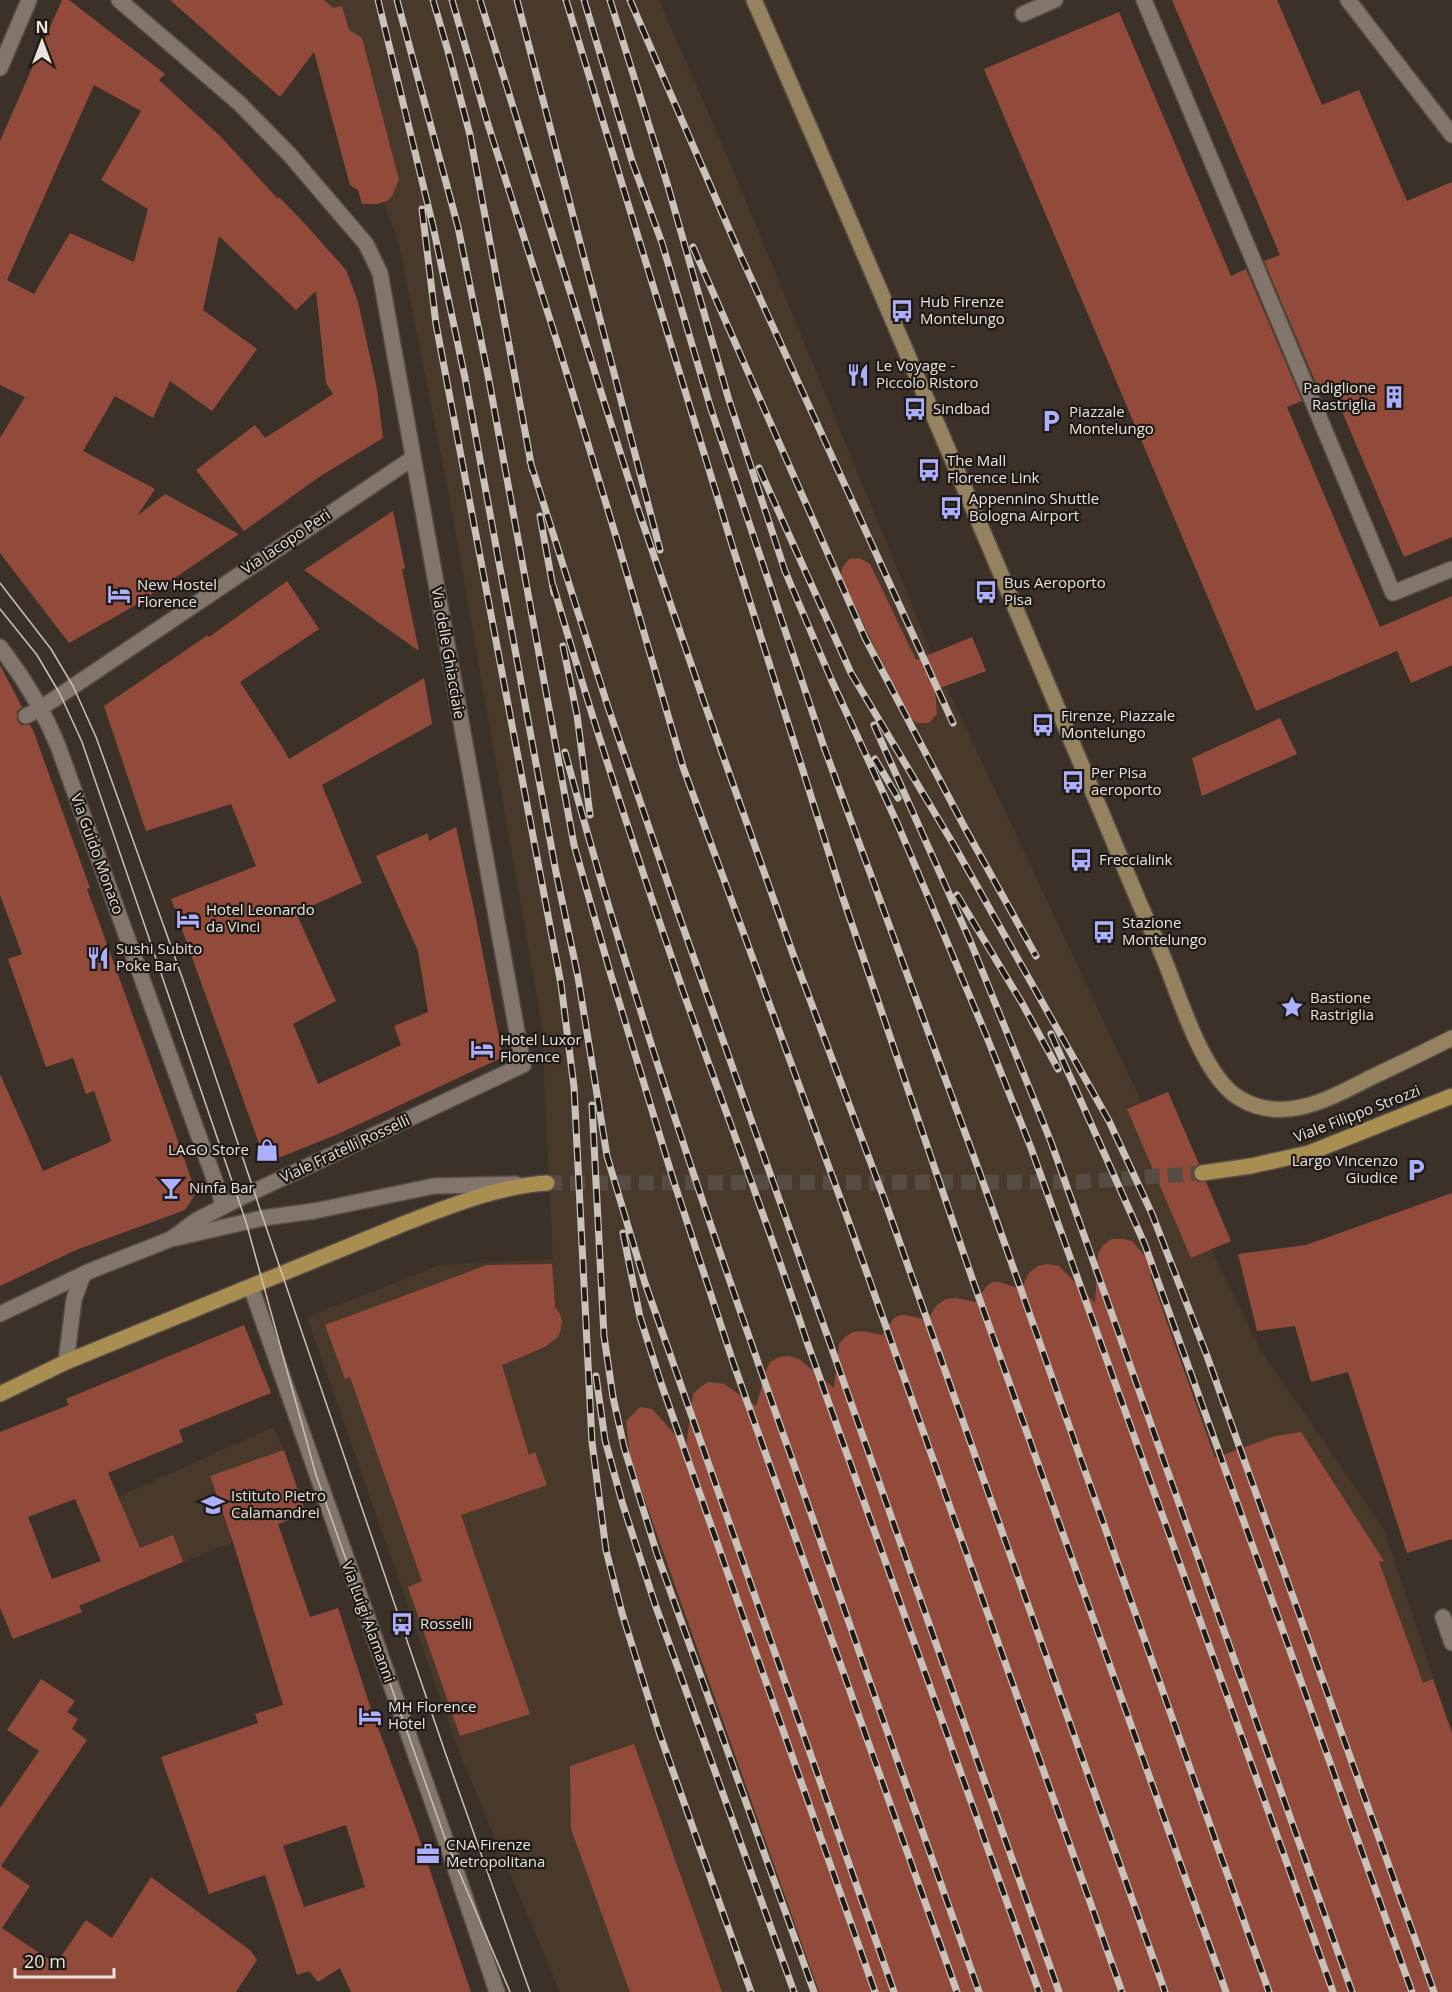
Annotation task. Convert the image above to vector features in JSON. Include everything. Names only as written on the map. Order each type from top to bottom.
[{"type":"main road","name":"Viale Filippo Strozzi","points":[[1202,1173],[1251,1166],[1310,1153],[1452,1096]]},
{"type":"main road","points":[[0,1394],[66,1362],[457,1203],[542,1183]]},
{"type":"street","points":[[0,68],[29,0]]},
{"type":"street","name":"Via delle Ghiacciaie","points":[[119,0],[239,103],[289,154],[366,244],[380,273],[524,1065]]},
{"type":"street","points":[[754,0],[1161,950],[1198,1043],[1215,1075],[1239,1098],[1258,1107],[1270,1110],[1300,1108],[1332,1097],[1452,1038]]},
{"type":"street","points":[[1023,14],[1055,0]]},
{"type":"street","points":[[1144,0],[1393,593],[1452,569]]},
{"type":"street","points":[[1348,0],[1452,135]]},
{"type":"street","name":"Via Iacopo Peri","points":[[26,716],[413,458]]},
{"type":"street","name":"Via Guido Monaco","points":[[0,647],[21,674],[41,708],[63,760],[224,1206]]},
{"type":"street","name":"Viale Fratelli Rosselli","points":[[171,1239],[197,1220],[224,1206],[524,1065]]},
{"type":"street","name":"Viale Fratelli Rosselli","points":[[0,1314],[83,1275],[171,1239],[263,1218],[315,1211],[434,1186],[542,1183]]},
{"type":"street","points":[[66,1362],[74,1299],[83,1275]]},
{"type":"street","name":"Via Luigi Alamanni","points":[[251,1287],[497,1992]]},
{"type":"street","points":[[1443,1617],[1452,1643]]},
{"type":"shaded area","points":[[304,0],[659,0],[732,167],[937,666],[1203,1233],[1260,1349],[1384,1529],[1452,1734],[1452,1992],[560,1992],[461,1757],[307,1317],[440,1265],[553,1259],[543,1031],[449,495],[399,244],[313,7]]},
{"type":"shaded area","name":"Istituto Pietro Calamandrei","points":[[273,1427],[284,1450],[306,1513],[151,1575],[118,1497]]},
{"type":"building","points":[[62,0],[69,0],[165,74],[159,80],[220,136],[346,270],[358,302],[377,389],[383,438],[319,477],[244,531],[196,470],[255,425],[265,438],[333,394],[326,383],[316,291],[296,310],[219,236],[203,310],[257,349],[212,411],[170,381],[153,418],[115,396],[83,451],[155,489],[137,516],[165,494],[239,534],[134,606],[69,643],[0,553],[0,438],[25,397],[0,385],[0,141]],"holes":[[[94,85],[141,111],[101,180],[148,209],[134,262],[70,233],[34,294],[7,280]]]},
{"type":"building","points":[[170,0],[324,0],[333,8],[342,6],[349,30],[362,38],[399,180],[392,196],[387,201],[377,204],[362,204],[358,190],[350,185],[314,52],[280,97]]},
{"type":"building","points":[[1172,0],[1277,0],[1322,105],[1359,90],[1407,201],[1452,182],[1452,537],[1404,557],[1332,388],[1320,393],[1264,261],[1280,255]]},
{"type":"building","points":[[1119,12],[1231,276],[1246,269],[1302,401],[1287,407],[1380,627],[1452,596],[1452,665],[1411,683],[1397,651],[1256,711],[984,69]]},
{"type":"building","points":[[393,511],[405,568],[402,570],[419,651],[304,570]]},
{"type":"building","points":[[859,558],[870,564],[916,660],[972,637],[986,671],[935,690],[937,714],[929,723],[917,723],[908,716],[841,578],[842,568],[849,559]]},
{"type":"building","points":[[287,581],[319,629],[240,682],[289,759],[424,678],[432,724],[322,785],[362,883],[296,913],[336,1001],[293,1024],[318,1084],[401,1045],[394,1026],[428,1012],[418,951],[376,856],[428,833],[429,841],[456,827],[503,1057],[338,1134],[266,1163],[171,899],[256,866],[231,804],[146,831],[104,706],[208,635],[209,637]]},
{"type":"building","points":[[0,665],[22,707],[17,711],[17,720],[21,725],[30,725],[33,730],[90,888],[87,889],[194,1187],[194,1196],[185,1210],[76,1250],[0,1286],[0,1074],[43,1171],[111,1140],[94,1091],[86,1094],[73,1058],[46,1067],[8,959],[22,954],[0,895]]},
{"type":"building","points":[[1280,718],[1297,754],[1202,796],[1192,758]]},
{"type":"building","points":[[1168,1092],[1199,1164],[1193,1169],[1192,1175],[1198,1182],[1206,1182],[1231,1241],[1191,1258],[1127,1109]]},
{"type":"building","points":[[1452,1193],[1452,1539],[1407,1553],[1348,1372],[1311,1382],[1295,1326],[1257,1331],[1238,1254],[1306,1245]]},
{"type":"building","points":[[1112,1239],[1132,1241],[1159,1272],[1150,1275],[1215,1458],[1275,1436],[1301,1432],[1384,1561],[1379,1562],[1423,1683],[1433,1679],[1452,1733],[1452,1992],[819,1992],[630,1458],[626,1421],[640,1407],[652,1409],[686,1447],[693,1394],[708,1382],[724,1384],[756,1406],[770,1362],[779,1357],[788,1356],[799,1359],[834,1388],[839,1344],[853,1332],[863,1331],[882,1335],[894,1318],[900,1315],[927,1320],[937,1305],[946,1299],[956,1298],[975,1302],[992,1282],[1021,1289],[1029,1273],[1038,1266],[1047,1264],[1059,1266],[1095,1303],[1098,1254],[1103,1245]]},
{"type":"building","points":[[552,1264],[555,1307],[562,1321],[558,1337],[545,1347],[502,1365],[529,1455],[535,1452],[547,1485],[461,1515],[530,1714],[460,1736],[408,1587],[422,1581],[350,1377],[345,1379],[325,1325],[487,1265]]},
{"type":"building","points":[[244,1325],[271,1393],[179,1430],[183,1442],[108,1473],[140,1548],[173,1535],[183,1562],[79,1606],[82,1612],[13,1639],[0,1608],[0,1432],[69,1405],[66,1399]],"holes":[[[75,1499],[101,1561],[52,1579],[28,1517]]]},
{"type":"building","points":[[284,1450],[306,1513],[278,1524],[310,1617],[338,1608],[371,1709],[415,1826],[471,1992],[351,1992],[340,1968],[318,1982],[309,1971],[297,1975],[265,1875],[209,1894],[161,1757],[258,1723],[255,1714],[283,1705],[233,1542],[210,1476]],"holes":[[[346,1825],[365,1887],[304,1907],[283,1846]]]},
{"type":"building","points":[[41,1679],[75,1701],[67,1712],[78,1719],[72,1729],[87,1740],[1,1866],[30,1886],[2,1928],[56,1964],[86,1920],[112,1938],[151,1877],[251,1951],[257,1960],[236,1992],[0,1992],[0,1808],[39,1751],[7,1730]]},
{"type":"building","points":[[634,1744],[722,1992],[630,1992],[571,1829],[570,1766]]},
{"type":"tunnel","points":[[547,1183],[1077,1182],[1202,1173]]},
{"type":"tram line","points":[[0,583],[51,649],[73,686],[96,737],[182,977],[445,1752],[530,1992]]},
{"type":"tram line","points":[[0,609],[37,655],[60,694],[82,742],[246,1222],[316,1475],[446,1841],[510,1992]]},
{"type":"railway","points":[[378,0],[433,226],[465,378],[556,872],[578,977],[607,1156],[645,1283],[894,1992]]},
{"type":"railway","points":[[397,0],[458,227],[488,375],[574,845],[673,1179],[733,1362],[957,1992]]},
{"type":"railway","points":[[433,0],[470,135],[532,469]]},
{"type":"railway","points":[[452,0],[487,121],[617,540],[683,767],[846,1214],[1122,1992]]},
{"type":"railway","points":[[480,0],[640,515],[703,699],[793,954],[885,1201],[1165,1992]]},
{"type":"railway","points":[[517,0],[660,550]]},
{"type":"railway","points":[[566,0],[732,545],[843,898],[972,1278],[1226,1992]]},
{"type":"railway","points":[[584,0],[632,161],[662,243],[711,409],[824,747],[978,1168],[1269,1992]]},
{"type":"railway","points":[[610,0],[667,183],[728,397],[785,571],[831,679],[898,825],[1031,1148],[1333,1992]]},
{"type":"railway","points":[[630,0],[739,252],[953,723]]},
{"type":"railway","points":[[422,209],[436,324],[561,984],[574,1087],[592,1442],[606,1550],[622,1613],[659,1732],[751,1992]]},
{"type":"railway","points":[[693,247],[865,638],[965,828],[1036,956]]},
{"type":"railway","points":[[530,461],[608,707],[677,910],[1059,1992]]},
{"type":"railway","points":[[759,468],[851,673],[955,847],[1109,1121],[1152,1214],[1207,1356],[1434,1992]]},
{"type":"railway","points":[[540,516],[554,593]]},
{"type":"railway","points":[[553,585],[616,789],[683,991],[1039,1992]]},
{"type":"railway","points":[[563,646],[577,715],[590,815]]},
{"type":"railway","points":[[874,725],[971,943],[1051,1142],[1352,1992]]},
{"type":"railway","points":[[565,752],[644,1022],[702,1200],[979,1992]]},
{"type":"railway","points":[[875,759],[898,798]]},
{"type":"railway","points":[[957,895],[1022,1003],[1058,1069]]},
{"type":"railway","points":[[1051,1034],[1145,1245],[1412,1992]]},
{"type":"railway","points":[[592,1105],[604,1336],[613,1397],[624,1447],[657,1554],[814,1992]]},
{"type":"railway","points":[[623,1233],[640,1317],[662,1386],[875,1992]]},
{"type":"railway","points":[[596,1376],[605,1440],[622,1502],[655,1604],[794,1992]]},
{"type":"place","name":"Hub Firenze Montelungo","points":[[902,311]]},
{"type":"place","name":"Le Voyage - Piccolo Ristoro","points":[[858,375]]},
{"type":"place","name":"Padiglione Rastriglia","points":[[1394,397]]},
{"type":"place","name":"Sindbad","points":[[915,409]]},
{"type":"place","name":"Piazzale Montelungo","points":[[1051,421]]},
{"type":"place","name":"The Mall Florence Link","points":[[929,470]]},
{"type":"place","name":"Appennino Shuttle Bologna Airport","points":[[951,508]]},
{"type":"place","name":"Bus Aeroporto Pisa","points":[[986,592]]},
{"type":"place","name":"New Hostel Florence","points":[[119,594]]},
{"type":"place","name":"Firenze, Piazzale Montelungo","points":[[1043,725]]},
{"type":"place","name":"Per Pisa aeroporto","points":[[1073,782]]},
{"type":"place","name":"Freccialink","points":[[1081,860]]},
{"type":"place","name":"Hotel Leonardo da Vinci","points":[[188,919]]},
{"type":"place","name":"Stazione Montelungo","points":[[1104,932]]},
{"type":"place","name":"Sushi Subito Poke Bar","points":[[98,958]]},
{"type":"place","name":"Bastione Rastriglia","points":[[1292,1007]]},
{"type":"place","name":"Hotel Luxor Florence","points":[[482,1049]]},
{"type":"place","name":"LAGO Store","points":[[267,1150]]},
{"type":"place","name":"Largo Vincenzo Giudice","points":[[1416,1170]]},
{"type":"place","name":"Ninfa Bar","points":[[171,1188]]},
{"type":"place","name":"Istituto Pietro Calamandrei","points":[[213,1505]]},
{"type":"place","name":"Rosselli","points":[[402,1624]]},
{"type":"place","name":"MH Florence Hotel","points":[[370,1716]]},
{"type":"place","name":"CNA Firenze Metropolitana","points":[[428,1854]]}]
